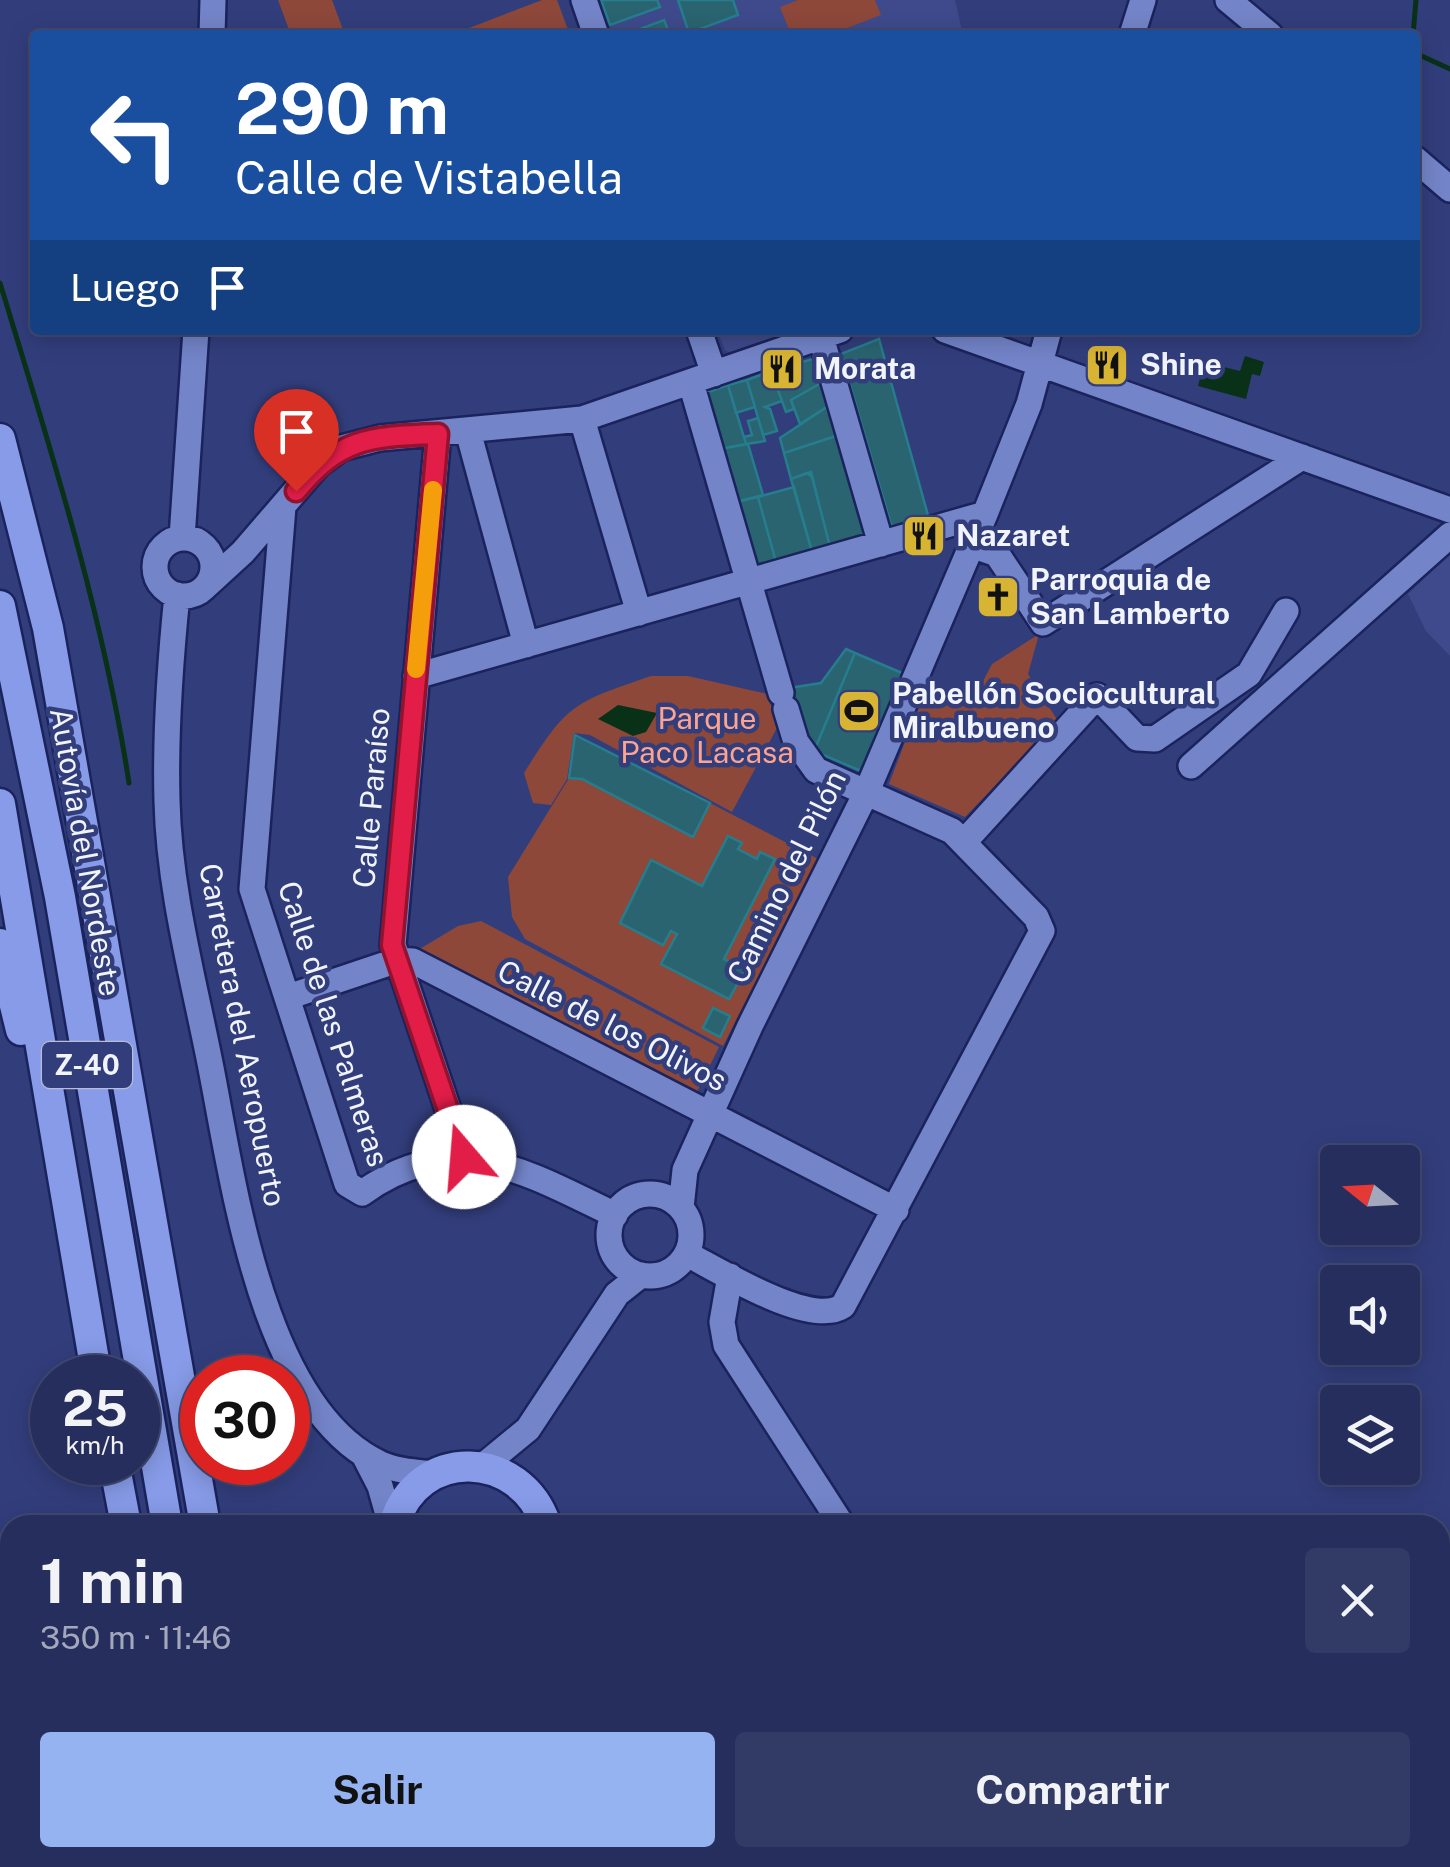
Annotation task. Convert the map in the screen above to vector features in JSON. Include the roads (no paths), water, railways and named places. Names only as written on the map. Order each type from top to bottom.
[{"type":"highway","points":[[0,439],[52,646],[180,1370]]},
{"type":"highway","name":"Autovía del Nordeste","points":[[0,606],[60,896],[165,1515]]},
{"type":"highway","name":"Z-40","points":[[0,804],[93,1355]]},
{"type":"highway","points":[[0,944],[22,1032],[64,1260],[78,1280]]},
{"type":"highway","points":[[398,1515],[411,1492],[433,1474],[462,1465],[482,1466],[520,1483],[541,1515]]},
{"type":"highway","points":[[118,1485],[124,1515]]},
{"type":"highway","points":[[199,1485],[204,1515]]},
{"type":"highway","points":[[204,1485],[213,1515]]},
{"type":"street","points":[[212,30],[214,0]]},
{"type":"street","points":[[584,0],[594,30]]},
{"type":"street","points":[[1134,30],[1143,0]]},
{"type":"street","points":[[1228,0],[1264,30]]},
{"type":"street","points":[[1420,163],[1450,189]]},
{"type":"street","points":[[182,538],[196,335]]},
{"type":"street","points":[[687,1254],[803,1310],[829,1313],[850,1299],[1042,931],[1036,916],[952,831],[816,770],[796,742],[748,583],[703,379],[699,335]]},
{"type":"street","points":[[207,585],[213,569],[208,552],[197,541],[182,538],[164,546],[155,568],[163,587],[178,596],[195,594],[207,585],[243,552],[318,465],[341,448],[380,438],[582,418],[824,335]]},
{"type":"street","points":[[830,335],[880,544]]},
{"type":"street","points":[[959,335],[1450,510]]},
{"type":"street","name":"Camino del Pilón","points":[[682,1208],[685,1170],[750,1026],[867,792],[985,514],[1048,335]]},
{"type":"street","points":[[582,418],[639,614]]},
{"type":"street","points":[[468,431],[526,645]]},
{"type":"street","name":"Calle Paraíso","points":[[438,434],[392,940],[464,1157]]},
{"type":"street","points":[[971,545],[997,554],[1042,623],[1302,457]]},
{"type":"street","name":"Calle de las Palmeras","points":[[283,508],[252,889],[348,1184],[362,1193],[400,1169],[464,1157]]},
{"type":"street","points":[[416,676],[985,514]]},
{"type":"street","points":[[1191,766],[1450,536]]},
{"type":"street","points":[[208,552],[243,552]]},
{"type":"street","name":"Carretera del Aeropuerto","points":[[178,596],[168,696],[169,838],[237,1197],[259,1289],[279,1342],[313,1400],[364,1454],[390,1515]]},
{"type":"street","points":[[964,842],[1097,696],[1137,738],[1155,739],[1250,674],[1286,611]]},
{"type":"street","points":[[288,998],[398,960]]},
{"type":"street","name":"Calle de los Olivos","points":[[398,960],[420,964],[896,1210]]},
{"type":"street","points":[[464,1157],[503,1164],[538,1177],[615,1215]]},
{"type":"street","name":"Camino del Pilón","points":[[656,1194],[685,1170]]},
{"type":"street","points":[[656,1194],[682,1208],[690,1226],[687,1254],[662,1275],[631,1270],[610,1241],[615,1215],[628,1201],[656,1194]]},
{"type":"street","points":[[482,1466],[528,1429],[631,1270]]},
{"type":"street","points":[[730,1276],[722,1322],[732,1359],[835,1515]]},
{"type":"street","points":[[520,1483],[528,1429]]},
{"type":"street","name":"Carretera del Aeropuerto","points":[[364,1454],[392,1468],[433,1474]]},
{"type":"waterway","points":[[1413,30],[1416,0]]},
{"type":"waterway","points":[[1420,55],[1450,69]]},
{"type":"waterway","points":[[0,283],[90,593],[129,783]]},
{"type":"place","name":"Shine","points":[[1107,365]]},
{"type":"place","name":"Morata","points":[[782,369]]},
{"type":"place","name":"Nazaret","points":[[924,536]]},
{"type":"place","name":"Parroquia de San Lamberto","points":[[998,597]]},
{"type":"place","name":"Pabellón Sociocultural Miralbueno","points":[[859,711]]},
{"type":"park label","name":"Parque Paco Lacasa","points":[[707,736]]}]
